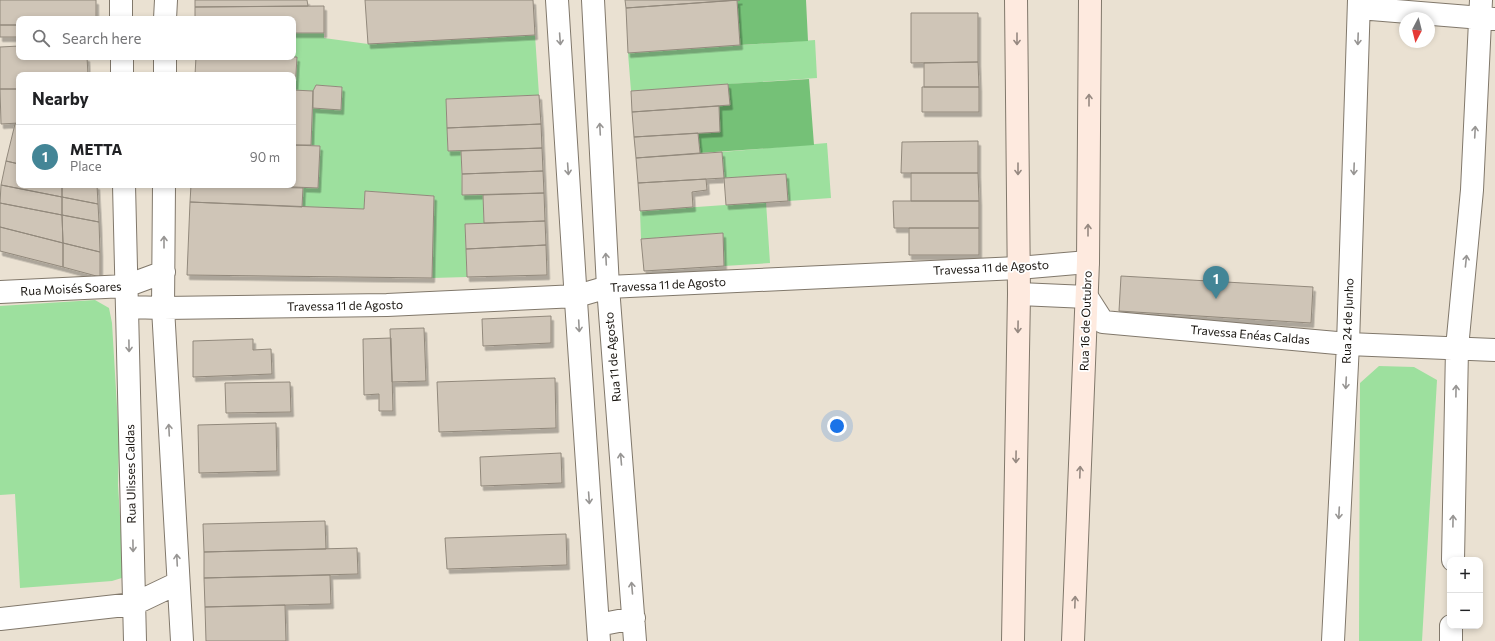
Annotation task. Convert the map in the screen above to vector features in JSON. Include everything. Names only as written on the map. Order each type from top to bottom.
[{"type":"street","points":[[121,0],[121,16]]},
{"type":"street","points":[[166,0],[166,16]]},
{"type":"street","points":[[557,0],[577,296],[584,431],[599,633],[634,618]]},
{"type":"street","name":"Rua 11 de Agosto","points":[[593,0],[608,287],[635,641]]},
{"type":"street","points":[[1013,641],[1019,294],[1016,0]]},
{"type":"street","name":"Rua 16 de Outubro","points":[[1073,641],[1088,262],[1090,0]]},
{"type":"street","points":[[1359,4],[1485,13],[1472,190],[1457,348],[1452,557]]},
{"type":"street","name":"Rua 24 de Junho","points":[[1333,641],[1348,344],[1359,4]]},
{"type":"street","points":[[122,60],[122,72]]},
{"type":"street","points":[[165,60],[165,72]]},
{"type":"street","name":"Rua Ulisses Caldas","points":[[124,188],[135,641]]},
{"type":"street","points":[[164,188],[163,308],[182,641]]},
{"type":"street","name":"Travessa 11 de Agosto","points":[[127,297],[163,308],[388,305],[577,296],[608,287],[1018,268],[1088,262]]},
{"type":"street","name":"Rua Moisés Soares","points":[[0,292],[127,297],[164,272]]},
{"type":"street","points":[[1019,294],[1087,297]]},
{"type":"street","name":"Travessa Enéas Caldas","points":[[1087,297],[1103,322],[1348,344],[1495,350]]},
{"type":"street","points":[[0,619],[134,604],[178,583]]},
{"type":"street","points":[[1451,629],[1451,641]]},
{"type":"green space","points":[[737,0],[806,0],[808,41],[740,45]]},
{"type":"green space","points":[[296,33],[324,33],[324,38],[368,44],[535,35],[539,95],[446,99],[448,151],[461,151],[462,195],[483,195],[484,223],[465,224],[467,277],[432,278],[434,196],[365,191],[364,209],[302,207],[303,188],[318,188],[320,146],[311,145],[313,108],[341,109],[342,87],[316,85],[313,91],[296,90]]},
{"type":"green space","points":[[815,40],[817,78],[631,91],[628,53]]},
{"type":"green space","points":[[809,79],[814,145],[700,153],[698,133],[720,132],[719,106],[730,105],[728,84]]},
{"type":"green space","points":[[827,143],[831,198],[788,201],[786,174],[724,178],[722,152]]},
{"type":"green space","points":[[766,202],[770,263],[724,266],[722,233],[641,239],[640,211]]},
{"type":"green space","points":[[95,300],[109,308],[112,323],[119,441],[118,485],[121,531],[127,570],[125,577],[112,581],[20,588],[15,494],[0,495],[0,306]]},
{"type":"green space","points":[[1379,366],[1414,367],[1437,380],[1422,641],[1359,641],[1360,383]]},
{"type":"building","points":[[0,0],[96,0],[96,16],[16,16],[16,25],[0,25]]},
{"type":"building","points":[[195,0],[307,0],[308,6],[195,7]]},
{"type":"building","points":[[365,0],[533,0],[535,35],[368,44]]},
{"type":"building","points":[[625,0],[740,0],[626,8]]},
{"type":"building","points":[[737,0],[740,45],[628,53],[626,8]]},
{"type":"building","points":[[324,6],[324,33],[296,33],[296,16],[195,16],[195,7]]},
{"type":"building","points":[[911,13],[978,13],[978,62],[911,63]]},
{"type":"building","points":[[0,25],[16,25],[16,37],[0,37]]},
{"type":"building","points":[[16,46],[16,60],[87,60],[88,72],[16,72],[16,89],[0,89],[0,47]]},
{"type":"building","points":[[297,57],[296,74],[296,72],[195,72],[196,60],[296,60]]},
{"type":"building","points":[[978,62],[979,87],[924,87],[924,63]]},
{"type":"building","points":[[728,84],[730,105],[632,112],[631,91]]},
{"type":"building","points":[[316,85],[342,87],[341,110],[313,108],[313,91]]},
{"type":"building","points":[[922,87],[979,87],[979,112],[922,112]]},
{"type":"building","points":[[0,89],[16,89],[16,123],[1,124]]},
{"type":"building","points":[[296,90],[313,91],[311,145],[296,145]]},
{"type":"building","points":[[539,95],[541,124],[447,128],[446,99]]},
{"type":"building","points":[[719,106],[720,132],[634,137],[632,112]]},
{"type":"building","points":[[16,124],[16,163],[6,161]]},
{"type":"building","points":[[541,124],[542,148],[448,151],[447,128]]},
{"type":"building","points":[[698,133],[700,153],[636,158],[634,137]]},
{"type":"building","points":[[978,141],[978,173],[901,173],[902,142]]},
{"type":"building","points":[[296,145],[320,146],[318,188],[296,187]]},
{"type":"building","points":[[542,148],[543,171],[462,174],[461,151]]},
{"type":"building","points":[[722,152],[724,178],[638,183],[636,158]]},
{"type":"building","points":[[6,161],[16,163],[16,188],[1,185]]},
{"type":"building","points":[[543,171],[544,193],[462,195],[462,174]]},
{"type":"building","points":[[911,173],[978,173],[979,201],[911,201]]},
{"type":"building","points":[[786,174],[788,201],[726,205],[724,178]]},
{"type":"building","points":[[706,179],[707,190],[692,192],[693,207],[640,211],[638,183]]},
{"type":"building","points":[[1,185],[62,197],[62,215],[0,203]]},
{"type":"building","points":[[16,188],[62,188],[62,197]]},
{"type":"building","points":[[62,188],[97,188],[98,204],[62,197]]},
{"type":"building","points":[[191,188],[303,188],[302,207],[190,202]]},
{"type":"building","points":[[365,191],[434,196],[432,278],[187,275],[190,202],[364,209]]},
{"type":"building","points":[[544,193],[545,221],[484,223],[483,195]]},
{"type":"building","points":[[62,197],[98,204],[99,222],[62,215]]},
{"type":"building","points":[[893,201],[979,201],[979,228],[894,228]]},
{"type":"building","points":[[0,203],[62,215],[63,243],[0,227]]},
{"type":"building","points":[[62,215],[99,222],[100,252],[63,243]]},
{"type":"building","points":[[545,221],[546,245],[466,249],[465,224]]},
{"type":"building","points":[[0,227],[63,243],[63,267],[0,251]]},
{"type":"building","points":[[909,228],[979,228],[979,255],[909,255]]},
{"type":"building","points":[[723,233],[724,266],[644,271],[641,239]]},
{"type":"building","points":[[63,243],[100,252],[100,277],[63,267]]},
{"type":"building","points":[[546,245],[547,275],[467,277],[466,249]]},
{"type":"building","points":[[1121,276],[1313,287],[1311,323],[1119,311]]},
{"type":"building","points":[[551,316],[551,343],[483,346],[482,319]]},
{"type":"building","points":[[424,328],[426,381],[392,382],[390,329]]},
{"type":"building","points":[[391,338],[393,411],[379,411],[379,394],[364,395],[363,339]]},
{"type":"building","points":[[253,339],[253,350],[271,349],[272,374],[193,377],[193,341]]},
{"type":"building","points":[[555,378],[556,428],[439,432],[437,382]]},
{"type":"building","points":[[290,382],[291,412],[226,413],[225,383]]},
{"type":"building","points":[[276,423],[277,471],[199,473],[198,425]]},
{"type":"building","points":[[561,453],[562,483],[481,486],[480,457]]},
{"type":"building","points":[[325,521],[326,549],[204,552],[203,524]]},
{"type":"building","points":[[566,534],[567,565],[447,569],[445,538]]},
{"type":"building","points":[[357,548],[358,574],[204,578],[204,552]]},
{"type":"building","points":[[330,575],[331,604],[205,607],[204,578]]},
{"type":"building","points":[[285,605],[286,641],[206,641],[205,607]]},
{"type":"place","name":"METTA","points":[[1216,299]]}]
